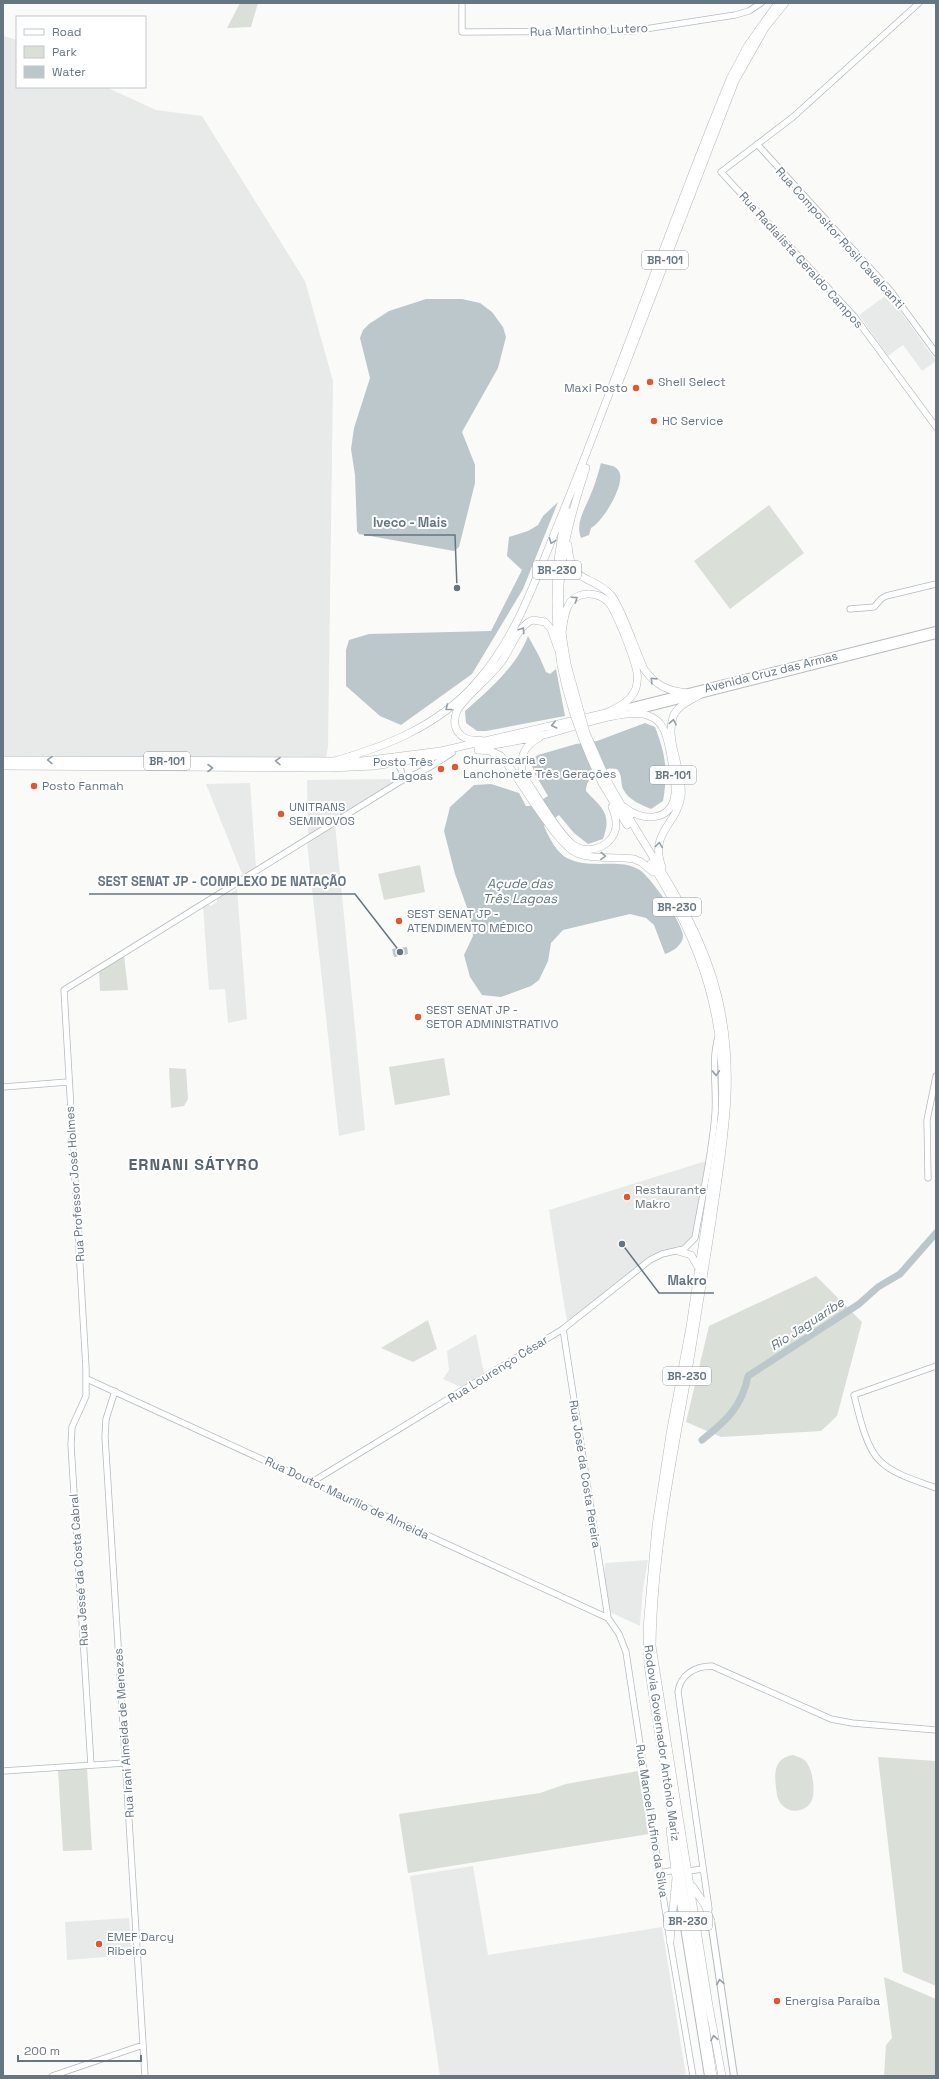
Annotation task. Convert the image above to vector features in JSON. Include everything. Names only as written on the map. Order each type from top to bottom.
[{"type":"highway","name":"BR-101","points":[[572,492],[730,78],[748,45],[778,3]]},
{"type":"highway","name":"BR-101","points":[[3,766],[330,768],[396,763],[544,735],[624,714],[646,715],[656,720],[664,729],[675,784],[675,794],[670,807],[660,815],[647,818],[635,815],[620,803],[605,781],[586,733],[564,664],[560,611],[561,579],[569,528],[591,453],[735,81],[764,28],[785,3]]},
{"type":"highway","name":"BR-230","points":[[564,664],[558,649],[555,612],[556,579],[561,540],[572,492]]},
{"type":"highway","points":[[331,762],[373,750],[409,734],[441,714],[473,686],[504,647],[519,620],[572,492]]},
{"type":"highway","points":[[569,528],[568,552],[572,566],[584,579],[604,589],[614,598],[644,669],[657,684],[666,689],[688,693]]},
{"type":"highway","points":[[562,633],[568,606],[575,598],[588,594],[594,594],[608,601],[635,666],[637,683],[629,699],[624,704],[606,713]]},
{"type":"highway","points":[[494,740],[474,740],[461,736],[457,731],[455,720],[458,710],[498,666],[523,627],[529,622],[541,621],[548,625],[558,649]]},
{"type":"highway","points":[[666,883],[658,851],[660,838],[677,807],[681,795],[672,734],[673,717],[679,708],[701,694]]},
{"type":"highway","name":"BR-101","points":[[3,760],[331,762],[388,759],[441,751],[494,740],[606,713]]},
{"type":"highway","points":[[537,801],[524,777],[521,764],[525,750],[534,740],[544,735]]},
{"type":"highway","points":[[472,749],[490,751],[501,756],[537,801],[564,844],[577,854],[634,859],[647,867],[666,883]]},
{"type":"highway","name":"Rodovia Governador Antônio Mariz","points":[[605,781],[606,792],[666,883],[688,929],[698,952],[713,1000],[719,1034],[722,1073],[722,1115],[663,1482],[647,1610],[648,1664],[713,2076]]},
{"type":"highway","points":[[552,823],[578,848],[591,849],[605,845],[614,835],[617,826],[606,792]]},
{"type":"highway","name":"Rodovia Governador Antônio Mariz","points":[[620,803],[698,937],[718,996],[725,1035],[728,1082],[726,1124],[696,1327],[661,1532],[652,1617],[652,1646],[656,1678],[722,2076]]},
{"type":"highway","points":[[678,1251],[693,1257],[698,1271]]},
{"type":"highway","points":[[665,1766],[668,1816],[676,1878],[670,1941]]},
{"type":"highway","points":[[690,1879],[694,1890],[705,1905],[711,1921]]},
{"type":"main road","name":"Avenida Cruz das Armas","points":[[606,713],[936,630]]},
{"type":"main road","name":"Avenida Cruz das Armas","points":[[624,714],[936,635]]},
{"type":"main road","points":[[676,1878],[708,2076]]},
{"type":"main road","points":[[711,1921],[734,2076]]},
{"type":"street","name":"Rua Martinho Lutero","points":[[462,3],[462,32],[632,31],[735,15],[749,11],[761,3]]},
{"type":"street","points":[[757,144],[792,117],[919,3]]},
{"type":"street","name":"Rua Radialista Geraldo Campos","points":[[757,144],[721,172],[854,316],[936,427]]},
{"type":"street","name":"Rua Compositor Rosil Cavalcanti","points":[[757,144],[890,290],[936,353]]},
{"type":"street","points":[[850,609],[874,608],[881,599],[886,596],[936,584]]},
{"type":"street","points":[[401,781],[430,767],[452,753]]},
{"type":"street","points":[[396,763],[401,768],[401,781]]},
{"type":"street","name":"Rua Professor José Holmes","points":[[87,1379],[68,1082],[64,990],[401,781]]},
{"type":"street","points":[[678,1251],[687,1247],[695,1238],[714,1128],[716,1085],[715,1048],[719,1034]]},
{"type":"street","points":[[928,1178],[927,1120],[936,1076]]},
{"type":"street","points":[[3,1087],[68,1082]]},
{"type":"street","name":"Rua Lourenço César","points":[[312,1482],[563,1329],[650,1260],[662,1254],[678,1251]]},
{"type":"street","name":"Rua José da Costa Pereira","points":[[563,1329],[608,1618]]},
{"type":"street","points":[[936,1366],[854,1395],[859,1414],[875,1456],[886,1466],[936,1488]]},
{"type":"street","name":"Rua Doutor Maurílio de Almeida","points":[[87,1379],[608,1618]]},
{"type":"street","name":"Rua Jessé da Costa Cabral","points":[[87,1379],[86,1396],[72,1427],[71,1445],[91,1765]]},
{"type":"street","name":"Rua Irani Almeida de Menezes","points":[[115,1391],[108,1414],[105,1431],[145,2076]]},
{"type":"street","name":"Rua Manoel Rufino da Silva","points":[[608,1618],[619,1634],[626,1652],[670,1941],[693,2076]]},
{"type":"street","points":[[711,1921],[678,1692],[679,1686],[687,1674],[699,1667],[712,1666],[831,1719],[852,1723],[936,1730]]},
{"type":"street","points":[[3,1771],[126,1763]]},
{"type":"street","points":[[688,1871],[703,1869]]},
{"type":"street","points":[[660,1873],[675,1870]]},
{"type":"street","points":[[52,2076],[143,2045]]},
{"type":"shaded area","points":[[3,36],[16,40],[16,88],[108,88],[156,110],[202,116],[305,281],[333,381],[328,747],[325,764],[3,763]]},
{"type":"shaded area","points":[[888,294],[936,361],[922,371],[903,345],[888,356],[859,315]]},
{"type":"shaded area","points":[[307,780],[396,780],[308,835]]},
{"type":"shaded area","points":[[250,783],[256,867],[243,876],[206,784]]},
{"type":"shaded area","points":[[335,824],[365,1130],[339,1136],[307,843]]},
{"type":"shaded area","points":[[237,889],[247,1019],[228,1023],[225,989],[209,990],[203,906],[207,904],[211,906],[217,902],[217,898],[225,893],[228,895]]},
{"type":"shaded area","points":[[706,1161],[693,1236],[687,1246],[653,1254],[567,1322],[549,1210]]},
{"type":"shaded area","points":[[476,1334],[484,1373],[461,1387],[443,1379],[449,1370],[447,1351]]},
{"type":"shaded area","points":[[648,1560],[643,1588],[640,1626],[612,1613],[607,1606],[604,1590],[605,1563]]},
{"type":"shaded area","points":[[473,1866],[488,1955],[662,1927],[686,2076],[440,2076],[410,1876]]},
{"type":"shaded area","name":"EMEF Darcy Ribeiro","points":[[129,1918],[132,1955],[67,1960],[65,1922]]},
{"type":"green space","points":[[240,3],[258,3],[251,27],[227,28]]},
{"type":"green space","points":[[769,505],[804,553],[730,609],[694,561]]},
{"type":"green space","points":[[420,865],[425,892],[384,900],[378,874]]},
{"type":"green space","points":[[124,955],[128,990],[100,991],[99,970]]},
{"type":"green space","points":[[444,1058],[450,1095],[395,1105],[389,1067]]},
{"type":"green space","points":[[169,1068],[186,1069],[188,1099],[184,1106],[171,1108]]},
{"type":"green space","points":[[816,1276],[862,1322],[837,1416],[821,1431],[721,1437],[686,1422],[709,1326]]},
{"type":"green space","points":[[428,1320],[437,1349],[413,1362],[381,1348]]},
{"type":"green space","points":[[793,1755],[806,1761],[811,1771],[813,1782],[813,1798],[811,1802],[805,1808],[797,1811],[789,1810],[780,1803],[775,1782],[779,1762],[782,1759]]},
{"type":"green space","points":[[878,1757],[936,1761],[936,1986],[903,1972]]},
{"type":"green space","points":[[87,1768],[92,1850],[63,1851],[58,1770]]},
{"type":"green space","points":[[638,1771],[649,1834],[408,1873],[399,1814],[540,1793],[566,1784]]},
{"type":"green space","points":[[884,1977],[936,1999],[936,2076],[884,2076],[886,2045],[892,2038]]},
{"type":"water","points":[[426,299],[462,299],[480,303],[492,312],[503,327],[506,337],[498,368],[462,432],[475,465],[475,483],[459,547],[454,551],[359,534],[357,531],[355,475],[351,449],[354,428],[370,378],[360,338],[363,330],[369,324],[389,311]]},
{"type":"water","points":[[601,463],[617,468],[620,475],[620,483],[613,501],[602,518],[591,528],[589,535],[581,538],[579,532],[580,522]]},
{"type":"water","points":[[558,502],[523,589],[472,674],[401,725],[380,716],[346,686],[346,650],[349,640],[369,634],[491,631],[522,570],[507,556],[509,537],[528,531],[538,525],[543,516]]},
{"type":"water","points":[[528,636],[546,672],[550,674],[556,669],[565,716],[486,731],[477,731],[466,723],[465,711],[493,686],[510,667]]},
{"type":"water","name":"Açude das Três Lagoas","points":[[645,723],[655,727],[662,746],[666,772],[663,801],[651,809],[636,802],[625,793],[620,774],[617,769],[606,769],[596,773],[592,777],[586,791],[604,812],[607,823],[603,839],[588,844],[574,833],[559,815],[544,826],[556,848],[563,856],[567,858],[585,863],[622,864],[638,869],[643,873],[658,890],[672,911],[682,930],[683,939],[674,950],[665,954],[654,925],[646,918],[630,914],[563,930],[551,943],[548,961],[539,980],[531,986],[501,997],[482,995],[470,977],[464,955],[473,936],[470,916],[455,874],[444,831],[450,807],[474,785],[491,784],[519,793],[526,806],[532,806],[548,796],[535,774],[530,760],[538,755],[576,744],[597,741]]},
{"type":"water","points":[[407,947],[408,954],[394,957],[392,949]]},
{"type":"waterway","name":"Rio Jaguaribe","points":[[702,1440],[726,1420],[732,1412],[742,1396],[748,1376],[859,1304],[878,1287],[900,1274],[936,1233]]},
{"type":"place","name":"Shell Select","points":[[650,382]]},
{"type":"place","name":"Maxi Posto","points":[[636,388]]},
{"type":"place","name":"HC Service","points":[[654,421]]},
{"type":"place","name":"Iveco - Mais","points":[[457,588]]},
{"type":"place","name":"Churrascaria e Lanchonete Três Gerações","points":[[455,767]]},
{"type":"place","name":"Posto Três Lagoas","points":[[441,769]]},
{"type":"place","name":"Posto Fanmah","points":[[34,786]]},
{"type":"place","name":"UNITRANS SEMINOVOS","points":[[281,814]]},
{"type":"place","name":"SEST SENAT JP - ATENDIMENTO MÉDICO","points":[[399,921]]},
{"type":"place","name":"SEST SENAT JP - COMPLEXO DE NATAÇÃO","points":[[400,952]]},
{"type":"place","name":"SEST SENAT JP - SETOR ADMINISTRATIVO","points":[[418,1017]]},
{"type":"place","name":"Restaurante Makro","points":[[627,1197]]},
{"type":"place","name":"Makro","points":[[622,1244]]},
{"type":"place","name":"EMEF Darcy Ribeiro","points":[[99,1944]]},
{"type":"place","name":"Energisa Paraíba","points":[[777,2001]]},
{"type":"district","name":"ERNANI SÁTYRO","points":[[194,1164]]}]
